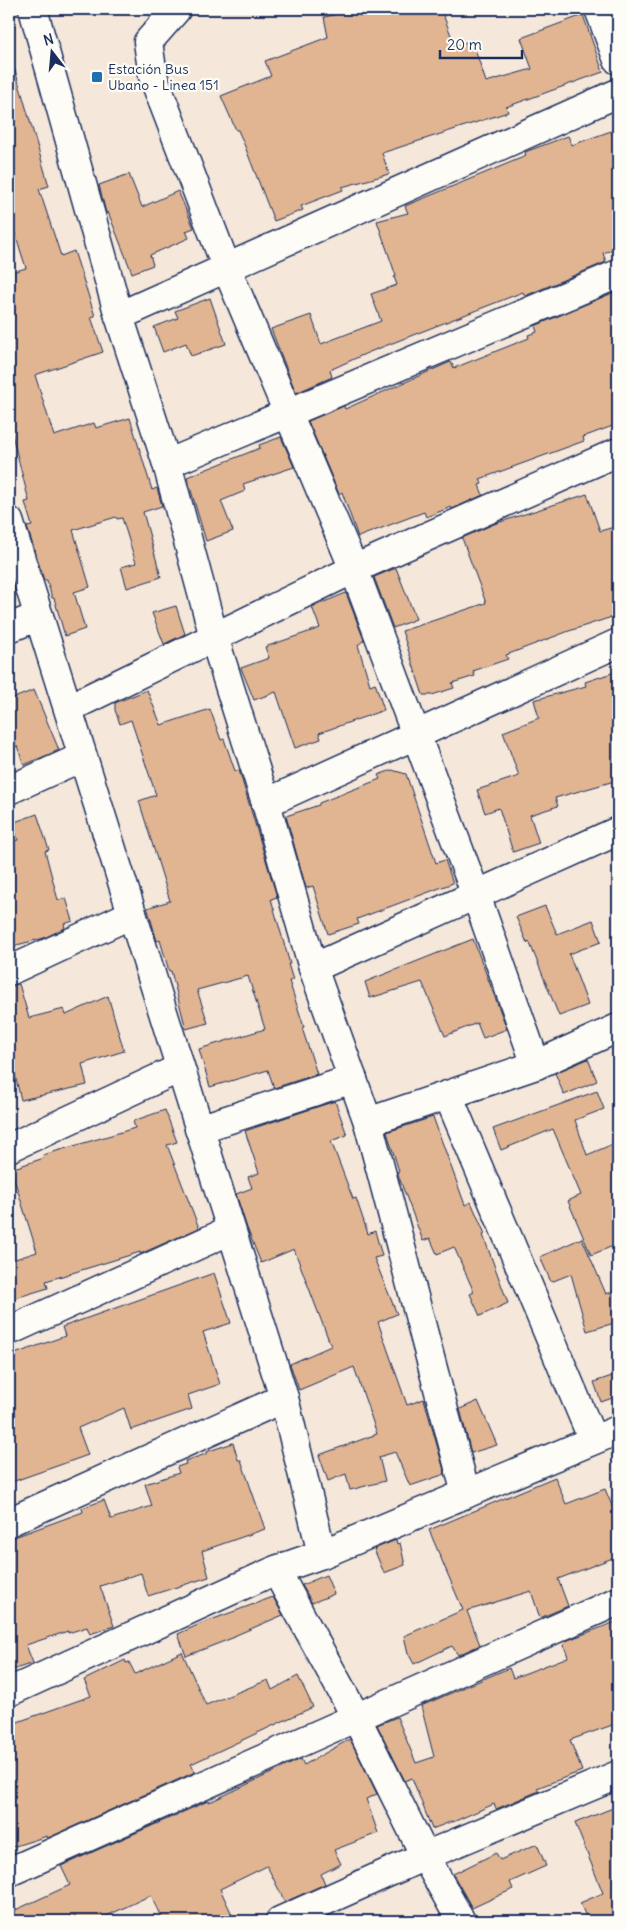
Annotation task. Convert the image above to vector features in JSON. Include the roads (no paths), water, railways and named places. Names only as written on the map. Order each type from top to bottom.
[{"type":"street","points":[[33,9],[119,316],[167,464],[214,637],[266,804],[313,968],[368,1122],[466,1494]]},
{"type":"street","points":[[177,9],[148,42],[153,76],[227,269],[354,569],[476,895],[536,1065]]},
{"type":"street","points":[[599,9],[618,60]]},
{"type":"street","points":[[119,316],[618,94]]},
{"type":"street","points":[[167,464],[618,274]]},
{"type":"street","points":[[68,708],[354,569],[618,452]]},
{"type":"street","points":[[9,521],[284,1398],[322,1554]]},
{"type":"street","points":[[9,628],[39,616]]},
{"type":"street","points":[[266,804],[618,643]]},
{"type":"street","points":[[9,790],[82,756]]},
{"type":"street","points":[[313,968],[618,831]]},
{"type":"street","points":[[9,971],[132,914]]},
{"type":"street","points":[[368,1122],[615,1037]]},
{"type":"street","points":[[9,1148],[180,1068]]},
{"type":"street","points":[[199,1129],[353,1079]]},
{"type":"street","points":[[448,1095],[593,1440]]},
{"type":"street","points":[[9,1332],[231,1230]]},
{"type":"street","points":[[9,1522],[284,1398]]},
{"type":"street","points":[[9,1692],[276,1570],[322,1554],[618,1430]]},
{"type":"street","points":[[276,1570],[356,1717],[461,1921]]},
{"type":"street","points":[[9,1872],[618,1600]]},
{"type":"street","points":[[280,1921],[426,1856],[618,1775]]},
{"type":"place","name":"Estación Bus Ubano - Linea 151","points":[[97,77]]}]
